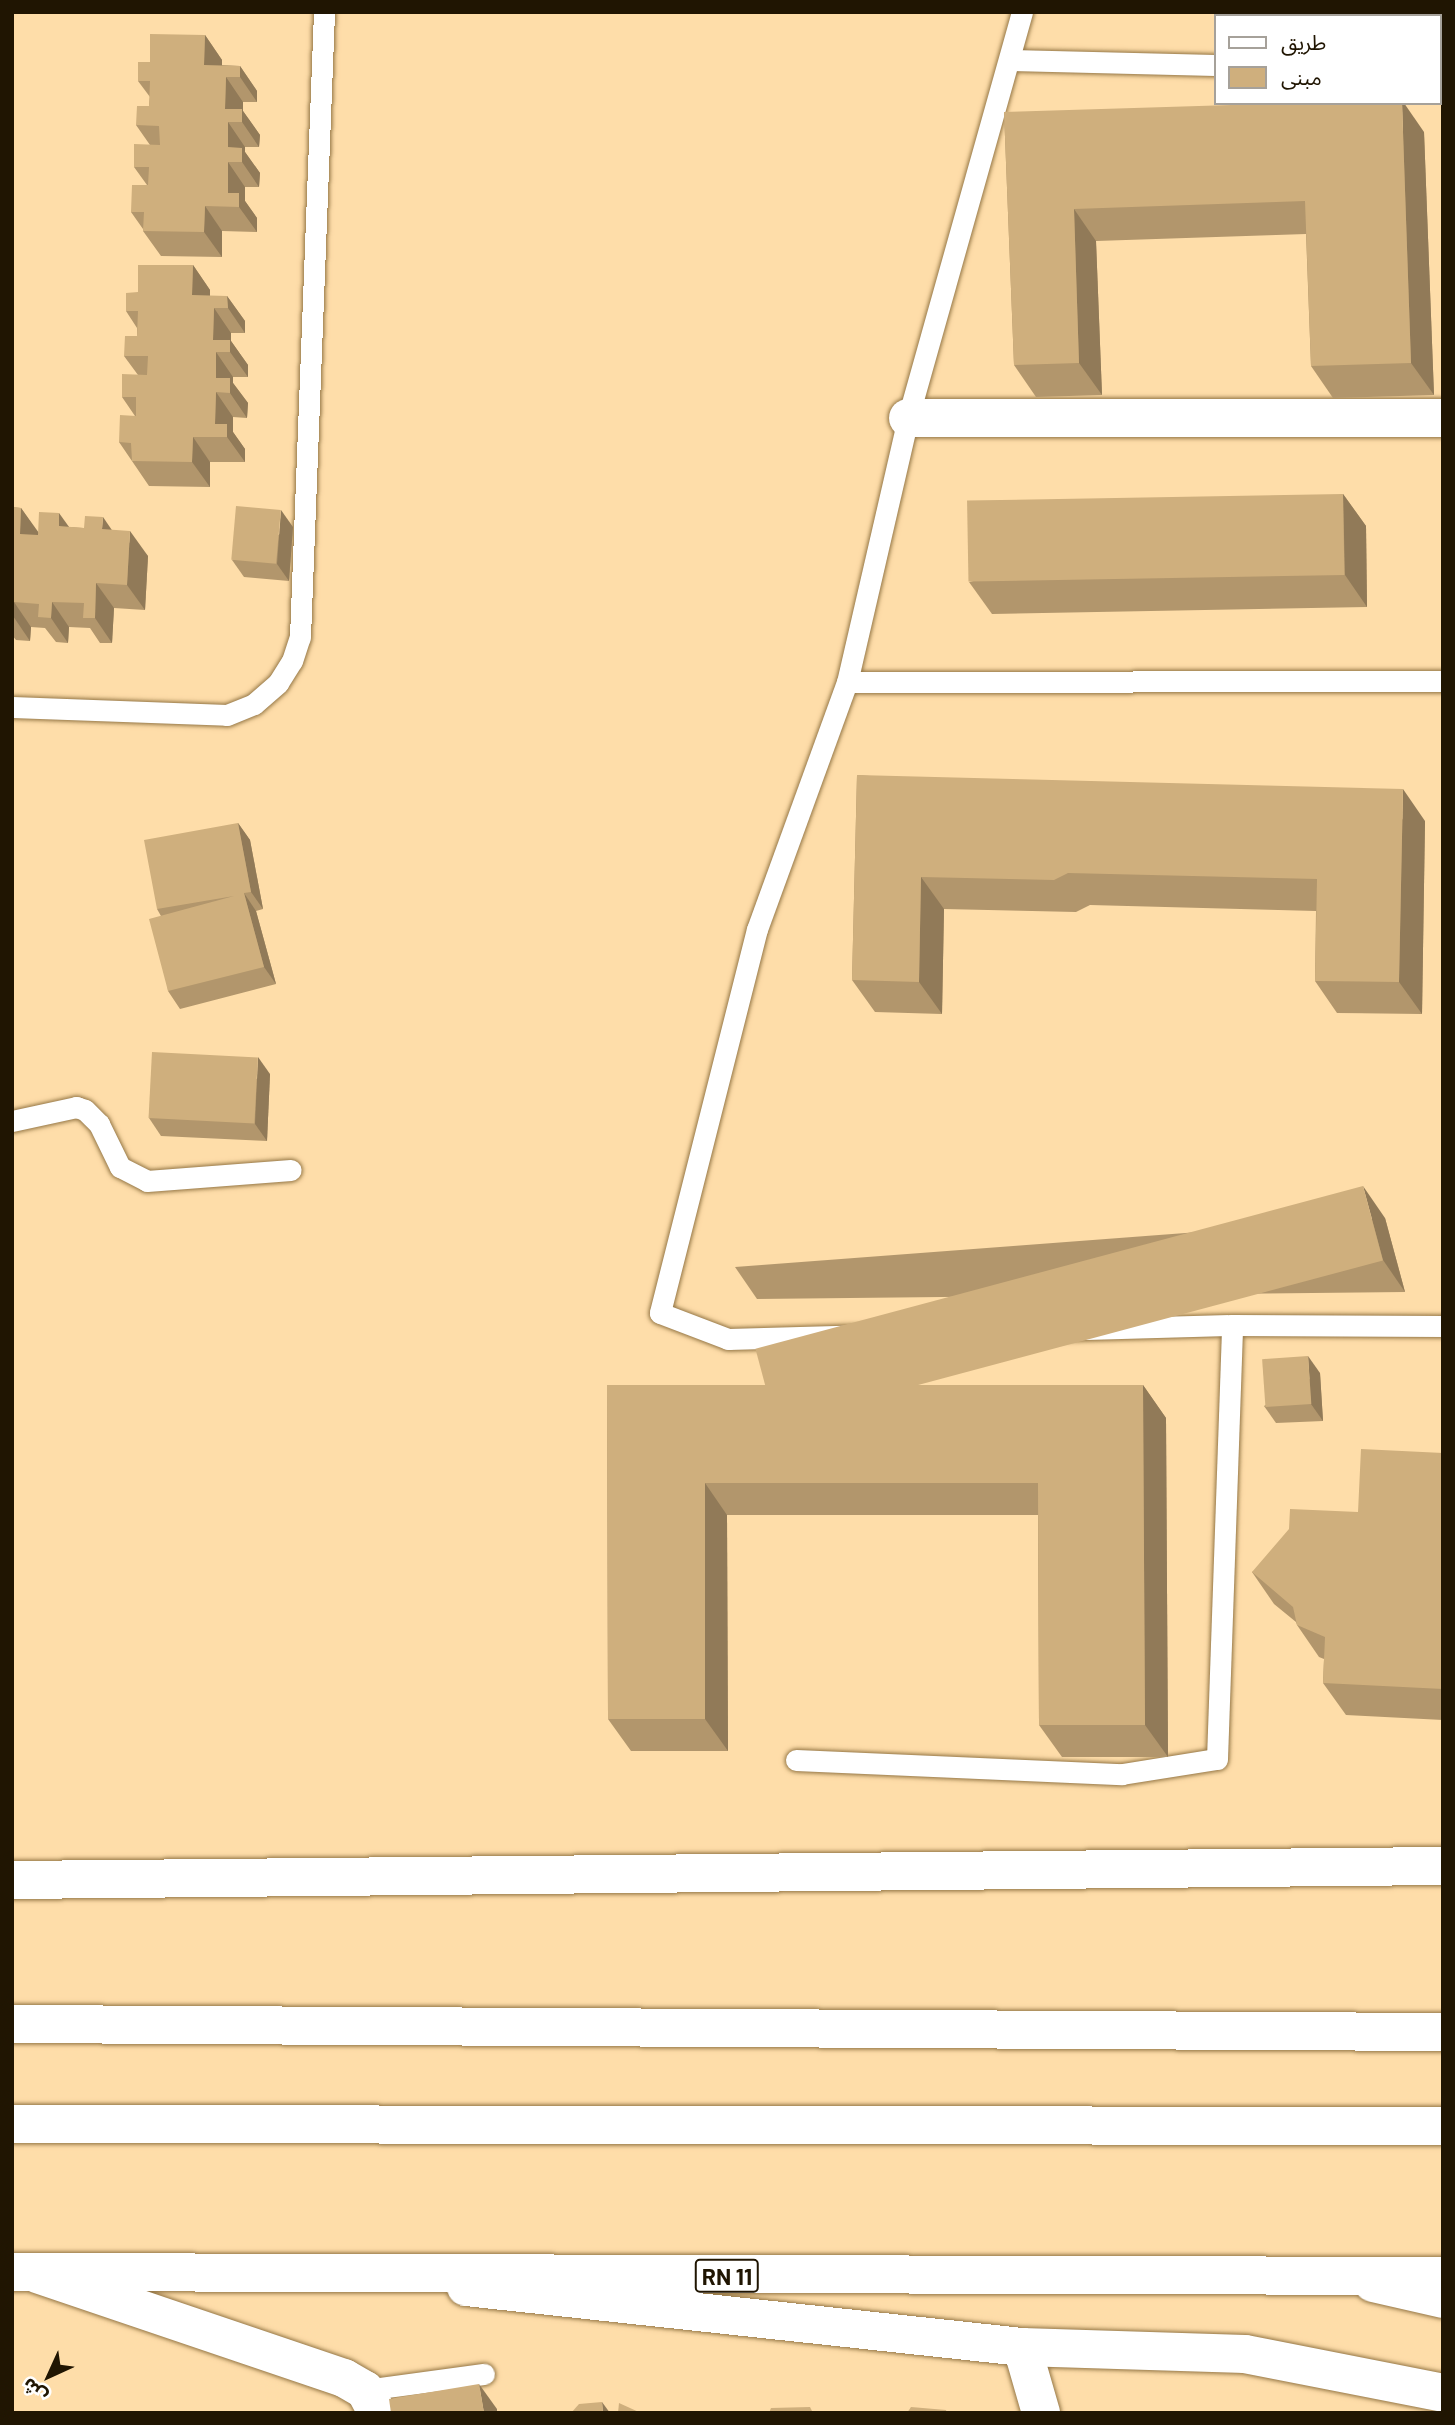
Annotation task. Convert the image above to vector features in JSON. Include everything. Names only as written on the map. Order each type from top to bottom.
[{"type":"main road","points":[[908,418],[1443,418]]},
{"type":"main road","points":[[12,1880],[1443,1866]]},
{"type":"main road","points":[[12,2024],[1443,2032]]},
{"type":"main road","points":[[12,2124],[1443,2126]]},
{"type":"main road","points":[[22,2272],[344,2378],[370,2401]]},
{"type":"main road","name":"RN 11","points":[[22,2272],[367,2277],[1443,2276]]},
{"type":"main road","points":[[1339,2275],[1443,2299]]},
{"type":"main road","points":[[367,2277],[1022,2347],[1258,2355],[1443,2393]]},
{"type":"main road","points":[[1022,2347],[1041,2413]]},
{"type":"lane","points":[[12,707],[227,715],[254,704],[278,683],[292,661],[300,637],[324,12]]},
{"type":"lane","points":[[1022,12],[1011,60],[908,418],[847,682],[757,929],[660,1312],[728,1339],[1232,1325],[1443,1326]]},
{"type":"lane","points":[[1011,60],[1214,65]]},
{"type":"lane","points":[[847,682],[1443,681]]},
{"type":"lane","points":[[12,1121],[76,1107],[85,1110],[99,1124],[120,1167],[147,1181],[291,1170]]},
{"type":"lane","points":[[796,1760],[1122,1774],[1217,1759],[1232,1325]]},
{"type":"lane","points":[[370,2401],[484,2374]]},
{"type":"building","points":[[150,34],[205,35],[204,65],[240,66],[240,77],[226,77],[225,109],[242,109],[242,122],[228,122],[228,147],[242,148],[242,162],[228,162],[228,193],[239,193],[239,207],[205,206],[204,232],[143,231],[144,212],[131,212],[132,185],[148,185],[149,167],[134,167],[134,144],[160,145],[159,126],[136,125],[137,106],[149,106],[150,81],[138,81],[138,62],[150,62]]},
{"type":"building","points":[[1231,105],[1402,105],[1411,363],[1311,366],[1305,201],[1074,209],[1079,363],[1014,365],[1004,112]]},
{"type":"building","points":[[138,265],[193,265],[192,295],[227,296],[228,308],[214,308],[213,340],[230,340],[230,352],[216,352],[216,378],[230,378],[230,393],[216,392],[215,424],[227,424],[227,437],[193,437],[192,462],[132,461],[131,443],[119,442],[120,415],[136,416],[136,397],[122,397],[122,374],[147,375],[148,356],[124,356],[125,336],[137,336],[138,311],[126,311],[126,293],[138,292]]},
{"type":"building","points":[[1343,494],[1344,575],[968,582],[967,501]]},
{"type":"building","points":[[236,506],[281,510],[276,564],[231,560]]},
{"type":"building","points":[[12,507],[21,508],[20,534],[38,535],[39,512],[59,513],[59,526],[84,528],[85,516],[103,517],[102,529],[130,531],[127,585],[96,583],[95,618],[83,618],[84,603],[52,602],[51,618],[38,617],[39,604],[14,602],[12,616]]},
{"type":"building","points":[[857,775],[1403,789],[1399,982],[1315,981],[1317,879],[1068,873],[1054,880],[921,877],[919,982],[852,980]]},
{"type":"building","points":[[238,823],[251,892],[244,893],[264,967],[168,991],[149,919],[234,896],[157,909],[144,840]]},
{"type":"building","points":[[152,1052],[258,1058],[254,1123],[149,1118]]},
{"type":"building","points":[[1363,1186],[1383,1260],[775,1423],[755,1349]]},
{"type":"building","points":[[1308,1356],[1311,1404],[1265,1407],[1262,1359]]},
{"type":"building","points":[[607,1385],[1143,1385],[1145,1725],[1039,1725],[1038,1483],[705,1483],[705,1719],[608,1719]]},
{"type":"building","points":[[1361,1449],[1443,1453],[1443,1689],[1323,1683],[1325,1637],[1297,1625],[1293,1607],[1252,1572],[1289,1529],[1290,1509],[1358,1512]]},
{"type":"building","points":[[479,2384],[484,2413],[391,2413],[389,2399]]},
{"type":"building","points":[[602,2402],[603,2413],[571,2413],[579,2404]]},
{"type":"building","points":[[619,2403],[641,2413],[618,2413]]},
{"type":"building","points":[[810,2407],[813,2413],[769,2413],[771,2408]]},
{"type":"building","points":[[911,2407],[946,2410],[947,2413],[907,2413]]}]
